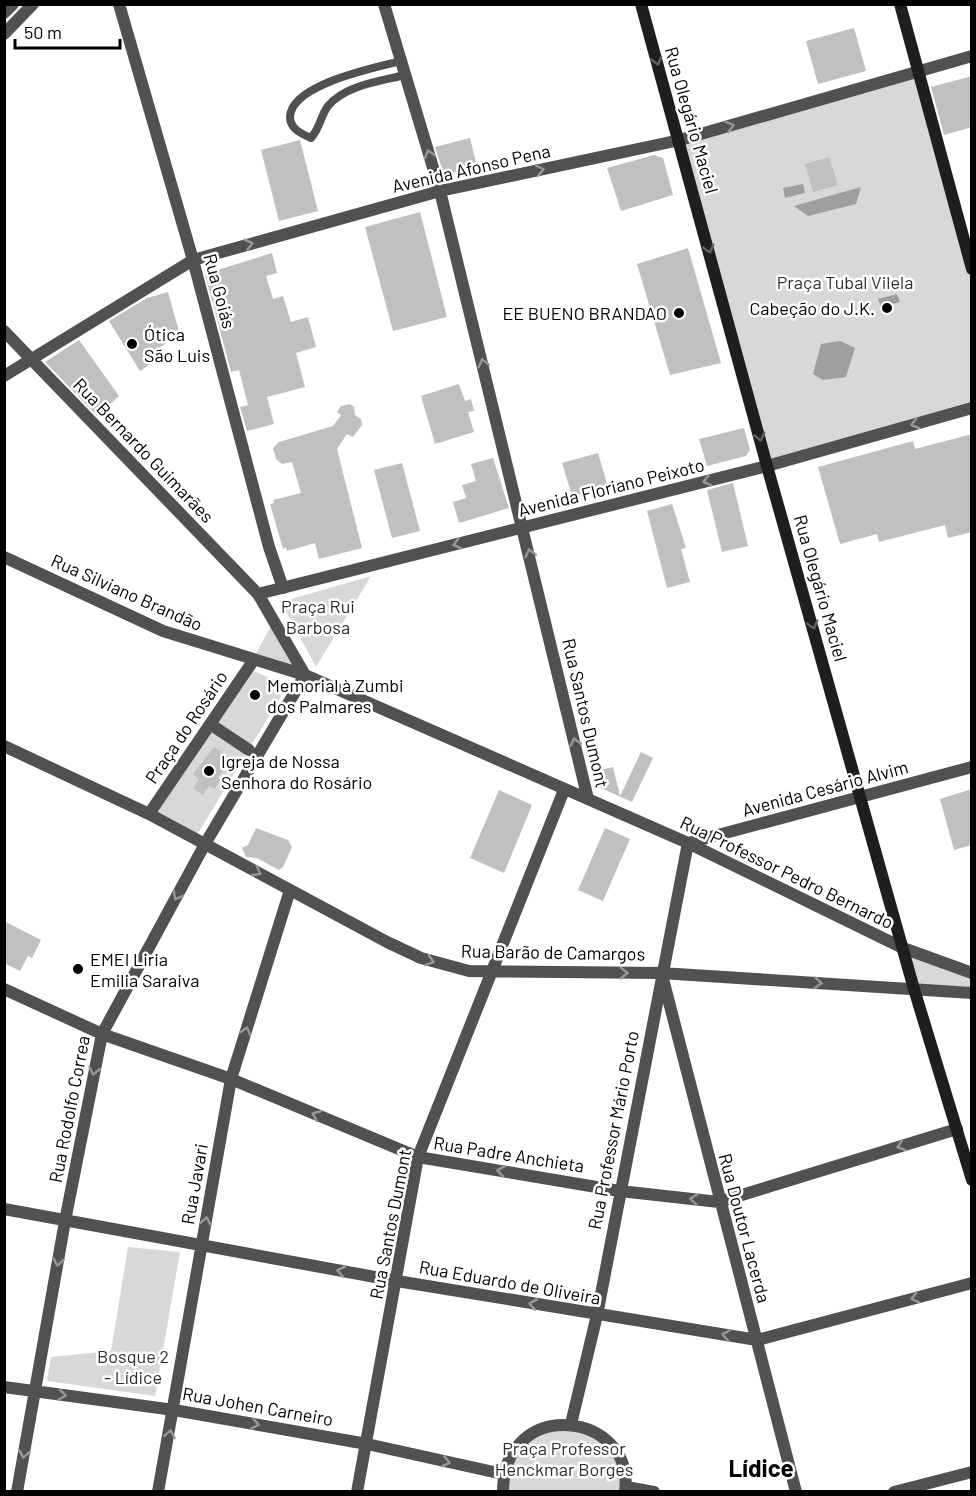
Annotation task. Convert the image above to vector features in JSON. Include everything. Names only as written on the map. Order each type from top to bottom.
[{"type":"main road","name":"Rua Olegário Maciel","points":[[641,4],[680,140],[767,466],[862,796],[914,989],[972,1180]]},
{"type":"main road","points":[[900,4],[972,268]]},
{"type":"street","points":[[4,13],[13,4]]},
{"type":"street","points":[[4,34],[33,4]]},
{"type":"street","name":"Rua Goiás","points":[[120,4],[193,260],[269,547],[283,588]]},
{"type":"street","name":"Rua Santos Dumont","points":[[384,4],[440,191],[524,527],[588,799]]},
{"type":"street","name":"Avenida Afonso Pena","points":[[4,376],[193,260],[440,191],[680,140],[972,56]]},
{"type":"street","name":"Rua Bernardo Guimarães","points":[[4,331],[258,594],[305,675]]},
{"type":"street","name":"Avenida Floriano Peixoto","points":[[258,594],[767,466],[972,408]]},
{"type":"street","name":"Rua Silviano Brandão","points":[[4,557],[163,631],[253,661],[305,675]]},
{"type":"street","name":"Praça do Rosário","points":[[149,814],[253,661]]},
{"type":"street","points":[[305,675],[564,790]]},
{"type":"street","name":"Rua Rodolfo Correa","points":[[17,1491],[65,1221],[102,1034],[205,844],[305,675]]},
{"type":"street","points":[[210,724],[249,750]]},
{"type":"street","name":"Rua Barão de Camargos","points":[[4,746],[149,814],[421,958],[452,968],[492,971],[661,973],[972,993]]},
{"type":"street","name":"Avenida Cesário Alvim","points":[[688,843],[972,767]]},
{"type":"street","name":"Rua Santos Dumont","points":[[357,1491],[418,1157],[564,790],[588,799]]},
{"type":"street","name":"Rua Professor Pedro Bernardo","points":[[588,799],[688,843],[903,948],[972,973]]},
{"type":"street","name":"Rua Professor Mário Porto","points":[[572,1424],[597,1315],[661,973],[688,843]]},
{"type":"street","name":"Rua Javari","points":[[159,1491],[231,1079],[290,890]]},
{"type":"street","name":"Rua Doutor Lacerda","points":[[661,973],[796,1491]]},
{"type":"street","name":"Rua Padre Anchieta","points":[[4,988],[102,1034],[231,1079],[418,1157],[620,1191],[719,1202],[957,1129]]},
{"type":"street","name":"Rua Eduardo de Oliveira","points":[[4,1209],[397,1281],[757,1340],[972,1283]]},
{"type":"street","name":"Rua Johen Carneiro","points":[[4,1387],[174,1410],[367,1444],[503,1474]]},
{"type":"street","points":[[502,1491],[503,1474],[509,1456],[520,1441],[535,1430],[553,1424],[572,1424],[589,1429],[604,1438],[616,1452],[624,1469],[626,1489],[654,1491]]},
{"type":"street","points":[[894,1491],[972,1472]]},
{"type":"lane","points":[[401,61],[322,84],[307,92],[291,108],[290,120],[297,132],[311,138],[320,128],[327,108],[340,94],[405,75]]},
{"type":"green space","name":"Praça Tubal Vilela","points":[[917,71],[971,269],[971,408],[762,468],[680,140]]},
{"type":"green space","name":"Praça Rui Barbosa","points":[[371,576],[316,667],[281,602]]},
{"type":"green space","points":[[271,626],[295,668],[254,657]]},
{"type":"green space","points":[[254,671],[274,680],[281,696],[197,835],[156,812]]},
{"type":"green space","points":[[903,948],[971,973],[971,993],[914,989]]},
{"type":"green space","name":"Bosque 2 - Lídice","points":[[128,1247],[180,1252],[155,1396],[47,1381],[51,1357],[111,1351]]},
{"type":"green space","name":"Praça Professor Henckmar Borges","points":[[588,1430],[615,1453],[624,1492],[505,1491],[510,1458],[536,1432]]},
{"type":"shaded area","points":[[803,184],[805,193],[785,198],[783,188]]},
{"type":"shaded area","points":[[861,187],[856,204],[808,216],[794,206]]},
{"type":"shaded area","points":[[897,294],[900,302],[881,308],[878,299]]},
{"type":"shaded area","points":[[840,341],[855,348],[846,377],[823,380],[813,374],[821,344]]},
{"type":"building","points":[[854,28],[866,71],[818,84],[806,41]]},
{"type":"building","points":[[972,76],[972,127],[944,135],[931,87]]},
{"type":"building","points":[[470,138],[477,166],[444,175],[435,147]]},
{"type":"building","points":[[300,140],[318,211],[279,221],[261,150]]},
{"type":"building","points":[[654,155],[663,158],[673,195],[621,211],[607,168]]},
{"type":"building","points":[[829,157],[838,185],[813,192],[805,164]]},
{"type":"building","points":[[420,212],[447,317],[393,331],[365,227]]},
{"type":"building","name":"EE BUENO BRANDAO","points":[[688,248],[721,363],[670,375],[637,264]]},
{"type":"building","points":[[272,253],[277,273],[266,276],[273,299],[283,296],[291,322],[308,317],[316,347],[296,353],[305,387],[267,397],[274,424],[247,431],[240,407],[248,405],[239,370],[231,372],[205,274]]},
{"type":"building","points":[[168,292],[180,335],[147,355],[152,363],[140,371],[109,321],[147,298]]},
{"type":"building","points":[[79,340],[119,396],[97,416],[45,362]]},
{"type":"building","points":[[459,384],[465,401],[471,399],[474,411],[468,412],[474,432],[435,444],[421,396]]},
{"type":"building","points":[[350,404],[354,407],[355,415],[361,419],[362,425],[353,437],[347,434],[337,449],[362,548],[319,559],[315,543],[287,551],[286,547],[283,549],[270,504],[274,503],[273,500],[301,493],[292,462],[282,464],[276,459],[273,448],[279,442],[333,426],[341,415],[337,412],[341,406]]},
{"type":"building","points":[[744,428],[750,450],[746,456],[707,466],[699,439]]},
{"type":"building","points":[[972,434],[972,532],[948,538],[945,525],[879,542],[877,534],[840,544],[818,467],[913,441],[915,449]]},
{"type":"building","points":[[598,453],[608,487],[572,496],[562,463]]},
{"type":"building","points":[[493,458],[509,508],[459,523],[453,502],[466,498],[462,485],[476,481],[471,464]]},
{"type":"building","points":[[402,463],[420,531],[392,538],[374,470]]},
{"type":"building","points":[[733,483],[748,546],[722,552],[707,490]]},
{"type":"building","points":[[672,504],[686,548],[681,549],[690,582],[667,588],[647,511]]},
{"type":"building","name":"Igreja de Nossa Senhora do Rosário","points":[[214,747],[231,758],[218,778],[221,780],[215,789],[209,786],[203,795],[193,788],[199,779],[193,774]]},
{"type":"building","points":[[641,752],[653,758],[632,802],[599,787],[596,771],[613,767],[620,796]]},
{"type":"building","points":[[972,789],[972,845],[954,850],[940,799]]},
{"type":"building","points":[[499,790],[532,805],[504,873],[470,858]]},
{"type":"building","points":[[256,828],[288,840],[292,847],[283,867],[279,870],[257,858],[246,857],[242,848],[248,845]]},
{"type":"building","points":[[605,828],[630,839],[603,901],[578,890]]},
{"type":"building","points":[[4,921],[41,940],[32,958],[28,956],[20,971],[4,963]]},
{"type":"place","name":"Cabeção do J.K.","points":[[887,308]]},
{"type":"place","name":"EE BUENO BRANDAO","points":[[679,313]]},
{"type":"place","name":"Ótica São Luis","points":[[132,344]]},
{"type":"place","name":"Memorial à Zumbi dos Palmares","points":[[255,695]]},
{"type":"place","name":"Igreja de Nossa Senhora do Rosário","points":[[209,771]]},
{"type":"place","name":"EMEI Liria Emilia Saraiva","points":[[78,969]]},
{"type":"district","name":"Lídice","points":[[761,1467]]}]
